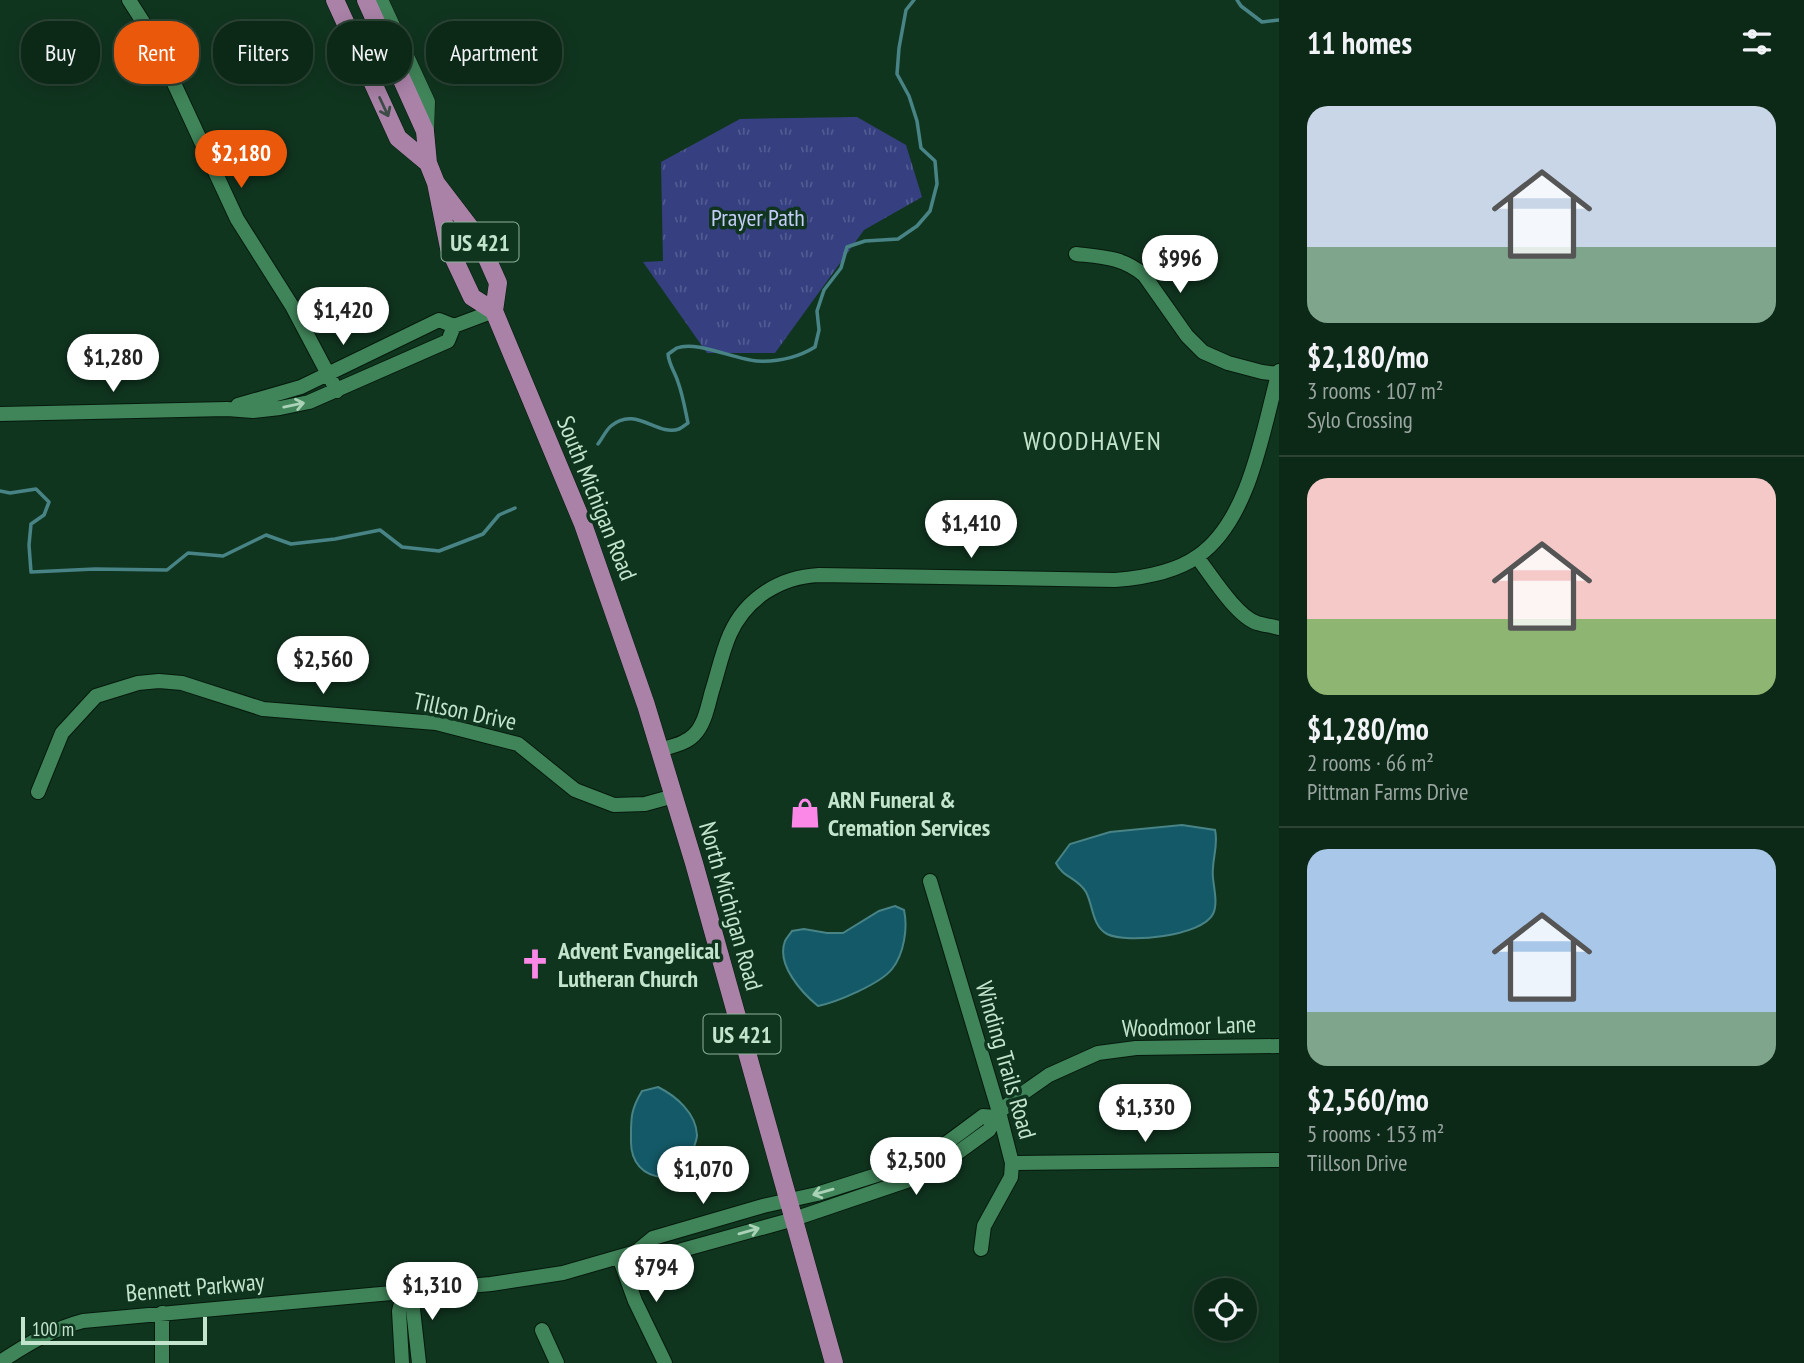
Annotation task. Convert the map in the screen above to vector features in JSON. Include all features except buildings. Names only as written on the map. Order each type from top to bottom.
[{"type":"main road","points":[[335,0],[398,138],[428,163]]},
{"type":"main road","name":"South Michigan Road","points":[[366,0],[425,131],[428,163],[436,183],[449,248],[472,297],[495,311]]},
{"type":"main road","points":[[379,0],[426,102],[425,131]]},
{"type":"main road","name":"South Michigan Road","points":[[436,183],[478,238],[498,283],[495,311],[583,524],[646,705]]},
{"type":"main road","name":"North Michigan Road","points":[[646,705],[834,1363]]},
{"type":"street","points":[[130,0],[152,36],[237,219],[292,306],[337,391]]},
{"type":"street","points":[[660,750],[684,742],[698,731],[706,715],[730,634],[739,618],[760,596],[789,579],[819,575],[1125,579],[1165,572],[1198,557],[1221,533],[1244,497],[1279,372],[1262,372],[1228,363],[1203,352],[1187,336],[1137,269],[1118,259],[1076,254]]},
{"type":"street","points":[[227,409],[290,391],[439,320],[454,326],[495,311]]},
{"type":"street","points":[[0,414],[227,409],[253,411],[281,408],[309,402],[337,391],[448,341],[454,326]]},
{"type":"street","points":[[1198,557],[1241,612],[1257,623],[1279,628]]},
{"type":"street","name":"Tillson Drive","points":[[38,792],[62,733],[96,695],[138,683],[159,681],[182,683],[263,709],[436,723],[518,744],[575,790],[614,805],[645,804],[674,796]]},
{"type":"street","name":"Winding Trails Road","points":[[930,881],[1012,1163],[1011,1177],[984,1226],[981,1249]]},
{"type":"street","name":"Woodmoor Lane","points":[[794,1219],[918,1177],[938,1167],[989,1130],[997,1115],[1049,1075],[1098,1053],[1136,1048],[1279,1046]]},
{"type":"street","name":"Woodmoor Lane","points":[[789,1200],[817,1194],[916,1160],[944,1145],[984,1116],[997,1115]]},
{"type":"street","points":[[1012,1163],[1279,1160]]},
{"type":"street","name":"Bennett Parkway","points":[[0,1362],[63,1326],[102,1318],[404,1292],[563,1273],[636,1252],[653,1238],[789,1200]]},
{"type":"street","name":"Bennett Parkway","points":[[636,1252],[657,1257],[794,1219]]},
{"type":"street","points":[[619,1257],[635,1301],[666,1363]]},
{"type":"street","points":[[402,1363],[399,1311],[404,1292]]},
{"type":"street","points":[[404,1292],[413,1309],[419,1363]]},
{"type":"street","points":[[162,1313],[162,1363]]},
{"type":"street","points":[[542,1330],[557,1363]]},
{"type":"green space","name":"Prayer Path","points":[[857,117],[906,145],[922,197],[864,230],[775,353],[707,353],[643,262],[663,261],[661,162],[740,119]]},
{"type":"shaded area","points":[[1182,825],[1215,830],[1213,914],[1206,922],[1180,933],[1146,938],[1107,934],[1098,926],[1086,892],[1062,872],[1056,863],[1070,844],[1110,832]]},
{"type":"shaded area","points":[[895,906],[904,910],[905,933],[900,956],[892,969],[858,992],[818,1006],[804,993],[787,968],[783,950],[792,931],[804,929],[843,933],[879,911]]},
{"type":"shaded area","points":[[658,1087],[684,1106],[693,1119],[697,1135],[686,1165],[677,1174],[667,1177],[644,1171],[636,1162],[632,1149],[631,1121],[635,1104],[642,1091]]},
{"type":"waterway","points":[[598,444],[609,428],[620,420],[638,420],[671,430],[680,429],[688,423],[680,387],[668,354],[676,348],[705,348],[748,360],[765,361],[794,357],[815,347],[819,330],[817,311],[824,290],[841,268],[847,247],[865,241],[898,239],[917,226],[930,211],[937,184],[935,161],[921,148],[917,121],[909,96],[897,74],[906,10],[914,0]]},
{"type":"waterway","points":[[1237,0],[1262,22],[1279,20]]},
{"type":"waterway","points":[[0,491],[10,493],[36,489],[49,502],[44,515],[31,524],[31,572],[167,570],[188,553],[223,556],[266,535],[291,544],[380,530],[402,547],[439,551],[483,534],[499,515],[515,508]]},
{"type":"place","name":"ARN Funeral & Cremation Services","points":[[805,813]]},
{"type":"place","name":"Advent Evangelical Lutheran Church","points":[[535,964]]},
{"type":"district","name":"WOODHAVEN","points":[[1093,440]]}]
